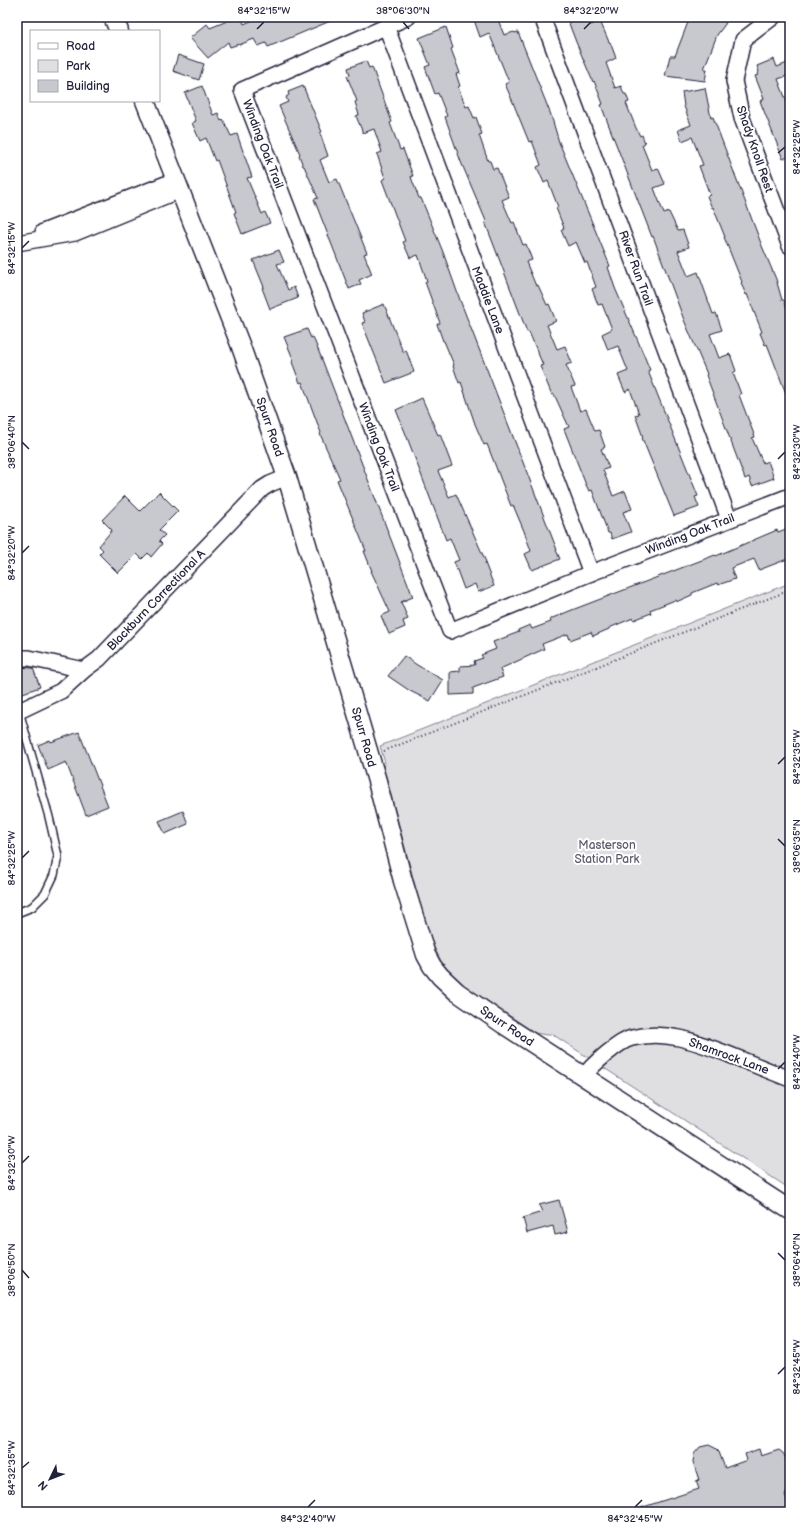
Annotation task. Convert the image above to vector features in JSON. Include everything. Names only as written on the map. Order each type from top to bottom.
[{"type":"street","points":[[113,17],[119,30]]},
{"type":"street","name":"Winding Oak Trail","points":[[408,17],[242,90],[450,631],[591,573],[790,496]]},
{"type":"street","name":"River Run Trail","points":[[542,17],[729,519]]},
{"type":"street","name":"Shady Knoll Rest","points":[[773,17],[743,40],[734,81],[742,118],[790,246]]},
{"type":"street","name":"Maddie Lane","points":[[386,26],[591,573]]},
{"type":"street","name":"Spurr Road","points":[[145,102],[240,344],[287,477],[370,757],[403,881],[426,955],[432,966],[457,992],[503,1024],[790,1210]]},
{"type":"street","points":[[17,242],[76,233],[178,185]]},
{"type":"street","name":"Blackburn Correctional A","points":[[18,712],[61,690],[99,659],[262,489],[287,477]]},
{"type":"street","points":[[17,658],[29,658],[84,670]]},
{"type":"street","name":"Shamrock Lane","points":[[584,1076],[588,1070],[610,1051],[631,1038],[659,1035],[698,1043],[790,1079]]},
{"type":"lane","points":[[17,913],[32,906],[44,894],[54,876],[58,856],[50,817],[18,712]]},
{"type":"path","points":[[370,757],[790,590]]},
{"type":"green space","name":"Masterson Station Park","points":[[790,583],[790,1189],[552,1034],[547,1035],[535,1033],[454,978],[441,961],[429,937],[383,766],[385,763],[380,746]]},
{"type":"building","points":[[237,17],[241,17],[244,24],[260,17],[340,17],[268,47],[266,43],[258,46],[254,39],[230,47],[228,42],[208,58],[190,38],[207,24],[210,28]]},
{"type":"building","points":[[473,17],[497,17],[504,35],[518,32],[551,115],[559,142],[610,266],[608,267],[615,288],[650,370],[648,371],[698,496],[695,497],[699,507],[674,516],[642,438],[643,437],[635,415],[639,414],[630,389],[625,392],[618,375],[628,371],[618,346],[608,350],[602,334],[612,329],[602,304],[598,305],[592,289],[596,287],[587,262],[585,263],[576,242],[568,246],[561,230],[564,228],[556,208],[558,207],[548,181],[544,183],[537,167],[541,165],[532,141],[529,142],[505,84],[509,82],[489,33],[480,37]]},
{"type":"building","points":[[569,17],[587,17],[591,25],[600,21],[610,42],[616,58],[606,63],[615,88],[621,86],[624,94],[626,94],[629,102],[626,103],[640,136],[642,135],[645,143],[642,145],[652,170],[658,168],[665,184],[654,188],[664,214],[669,212],[678,231],[683,230],[689,247],[678,251],[688,276],[698,272],[713,314],[716,313],[722,330],[710,334],[719,358],[730,354],[736,371],[733,373],[741,394],[739,395],[755,437],[752,438],[763,463],[768,461],[774,478],[752,486],[749,477],[745,479],[706,375],[707,374],[684,320],[653,236],[652,237],[601,105],[603,104],[568,21],[571,20]]},
{"type":"building","points":[[690,17],[718,17],[726,23],[717,35],[704,69],[707,69],[705,81],[665,76],[670,56],[675,56]]},
{"type":"building","points":[[446,27],[453,48],[451,49],[460,73],[456,74],[460,86],[458,87],[466,107],[469,106],[474,118],[476,117],[482,134],[479,135],[488,161],[490,161],[493,169],[497,168],[509,197],[502,200],[512,223],[514,222],[523,245],[526,244],[532,260],[526,262],[536,286],[538,285],[547,305],[549,304],[556,321],[547,325],[557,349],[565,346],[572,363],[566,365],[575,386],[571,387],[580,411],[586,409],[595,431],[599,430],[605,447],[601,449],[609,468],[603,470],[613,496],[625,491],[632,509],[623,512],[631,532],[612,539],[610,533],[608,533],[592,490],[589,491],[586,485],[564,429],[569,427],[554,394],[552,395],[540,366],[543,365],[529,332],[527,332],[485,222],[486,221],[461,162],[445,117],[447,116],[438,93],[435,94],[425,67],[430,65],[419,38]]},
{"type":"building","points":[[178,55],[204,64],[199,80],[173,71]]},
{"type":"building","points":[[774,59],[777,67],[790,62],[790,75],[778,79],[790,110],[790,156],[783,159],[760,101],[764,99],[755,76],[758,75],[757,73],[759,72],[757,66]]},
{"type":"building","points":[[366,61],[369,68],[372,67],[392,122],[390,123],[400,150],[403,149],[413,176],[411,176],[412,180],[443,252],[460,300],[560,559],[532,570],[525,554],[531,551],[524,531],[513,505],[511,506],[487,444],[484,445],[475,424],[461,382],[459,383],[453,366],[454,365],[443,341],[437,324],[440,323],[425,282],[427,281],[418,255],[410,258],[403,242],[405,241],[382,180],[385,178],[377,154],[382,152],[374,129],[363,133],[356,116],[359,115],[355,102],[357,101],[347,76],[350,75],[348,68]]},
{"type":"building","points":[[202,86],[213,115],[218,113],[221,121],[223,119],[231,136],[237,134],[252,177],[247,178],[262,214],[265,212],[270,223],[242,234],[234,213],[236,212],[217,160],[215,161],[206,138],[200,141],[192,123],[196,121],[185,93]]},
{"type":"building","points":[[303,86],[322,132],[320,133],[328,156],[320,160],[329,182],[337,179],[367,253],[364,254],[372,274],[359,280],[361,284],[349,289],[314,199],[318,198],[303,166],[299,155],[300,154],[279,106],[288,102],[286,97],[289,95],[288,92]]},
{"type":"building","points":[[705,88],[711,118],[713,117],[776,279],[782,300],[784,300],[790,317],[790,404],[767,344],[765,345],[760,333],[762,332],[741,283],[742,282],[713,207],[712,208],[707,196],[710,195],[699,166],[703,165],[692,137],[682,141],[678,130],[691,125],[684,106],[682,92]]},
{"type":"building","points":[[279,250],[284,262],[277,264],[288,290],[294,287],[298,298],[270,309],[262,288],[264,287],[253,260]]},
{"type":"building","points":[[384,304],[403,352],[406,350],[414,372],[386,383],[362,323],[365,322],[362,313]]},
{"type":"building","points":[[307,329],[311,338],[313,337],[323,362],[413,597],[401,602],[408,619],[403,621],[405,627],[389,634],[381,616],[390,612],[371,571],[364,551],[366,551],[337,480],[340,479],[320,434],[321,433],[302,382],[300,383],[292,362],[294,361],[284,337]]},
{"type":"building","points":[[422,398],[438,435],[440,434],[452,466],[438,471],[449,497],[456,494],[486,562],[485,563],[494,586],[478,592],[475,584],[464,589],[454,562],[459,560],[450,538],[446,540],[396,410]]},
{"type":"building","points":[[159,492],[178,511],[159,530],[165,535],[159,541],[162,544],[151,557],[148,553],[142,559],[137,554],[118,573],[99,554],[103,550],[99,546],[112,530],[102,520],[125,496],[140,511]]},
{"type":"building","points":[[786,529],[790,538],[790,558],[759,570],[754,559],[731,568],[735,579],[718,585],[717,583],[692,593],[692,595],[676,602],[675,600],[650,610],[651,613],[634,620],[633,618],[593,636],[591,632],[570,640],[568,634],[542,644],[544,649],[500,669],[503,677],[473,688],[473,694],[450,695],[450,672],[460,671],[460,666],[475,665],[474,661],[483,658],[481,655],[496,649],[493,642],[519,632],[518,630],[530,625],[532,629],[551,622],[550,619],[572,610],[715,555],[716,556],[777,530],[778,532]]},
{"type":"building","points":[[404,656],[443,680],[430,701],[410,691],[388,676]]},
{"type":"building","points":[[17,667],[33,668],[40,687],[17,695]]},
{"type":"building","points":[[79,732],[108,806],[86,815],[66,762],[48,770],[38,745]]},
{"type":"building","points":[[183,811],[188,824],[165,834],[159,821]]},
{"type":"building","points":[[559,1200],[568,1232],[555,1235],[553,1226],[527,1233],[523,1218],[542,1212],[539,1205]]},
{"type":"building","points":[[709,1445],[719,1452],[725,1468],[747,1460],[745,1454],[759,1449],[761,1456],[779,1450],[784,1454],[790,1471],[790,1492],[785,1494],[790,1512],[635,1512],[634,1510],[699,1489],[696,1481],[699,1480],[693,1462],[694,1454],[700,1447]]}]
